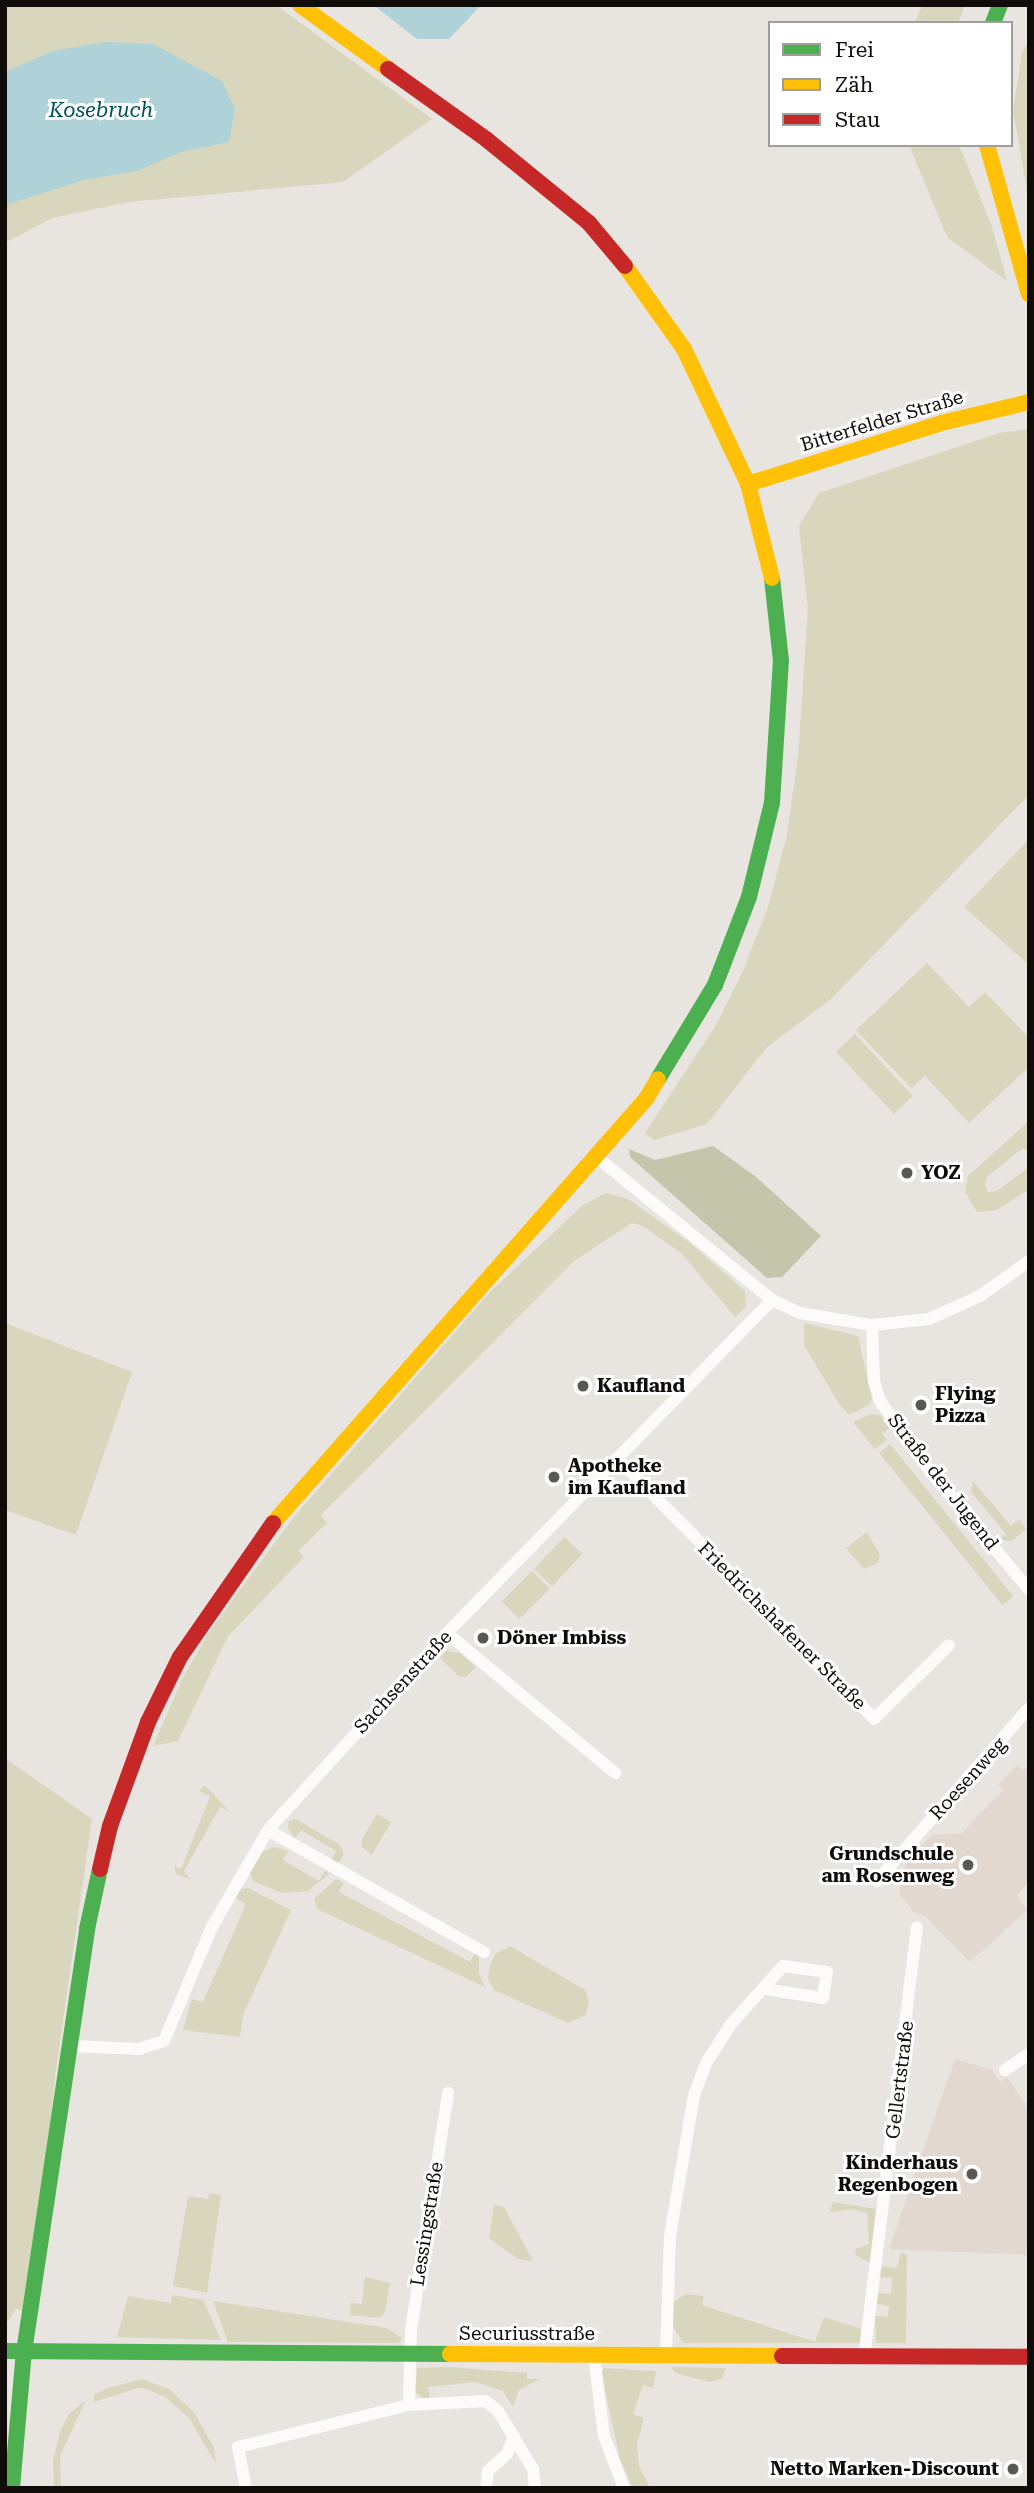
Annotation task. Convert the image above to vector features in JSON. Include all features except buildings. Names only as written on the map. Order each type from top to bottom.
[{"type":"main road","points":[[12,2488],[12,2451],[24,2352],[73,2046],[87,1928],[110,1826],[129,1768],[180,1657],[240,1565],[300,1489],[598,1158],[646,1099],[715,985],[760,859],[772,803],[781,661],[775,590],[748,484],[720,416],[678,338],[589,223],[486,139],[300,5]]},
{"type":"main road","points":[[988,147],[1029,293]]},
{"type":"main road","name":"Bitterfelder Straße","points":[[748,484],[941,423],[1029,402]]},
{"type":"main road","name":"Securiusstraße","points":[[5,2351],[1029,2357]]},
{"type":"street","points":[[598,1158],[772,1300],[800,1313],[872,1325],[929,1319],[980,1296],[1029,1261]]},
{"type":"street","name":"Sachsenstraße","points":[[73,2046],[139,2049],[164,2041],[224,1903],[268,1830],[447,1633],[772,1300]]},
{"type":"street","name":"Straße der Jugend","points":[[872,1325],[874,1381],[880,1401],[930,1471],[1029,1590]]},
{"type":"street","name":"Friedrichshafener Straße","points":[[617,1458],[874,1719],[949,1645]]},
{"type":"street","points":[[447,1633],[615,1773]]},
{"type":"street","name":"Roesenweg","points":[[877,1881],[1029,1708]]},
{"type":"street","points":[[268,1830],[484,1952]]},
{"type":"street","name":"Gellertstraße","points":[[864,2358],[917,1927]]},
{"type":"street","points":[[666,2355],[670,2236],[694,2095],[706,2063],[730,2024],[783,1966],[827,1972],[823,1998],[764,1989]]},
{"type":"street","points":[[1005,2070],[1029,2054]]},
{"type":"street","name":"Lessingstraße","points":[[409,2405],[409,2355],[448,2093]]},
{"type":"street","points":[[594,2355],[604,2436],[624,2488]]},
{"type":"street","points":[[246,2488],[238,2447],[409,2405],[486,2401],[514,2436],[533,2469],[535,2488]]},
{"type":"street","points":[[486,2488],[488,2471],[507,2454],[514,2436]]},
{"type":"shaded area","name":"Grundschule am Rosenweg","points":[[1029,1764],[1029,1881],[1017,1895],[1027,1910],[970,1962],[926,1917],[914,1912],[900,1895],[899,1884],[908,1860],[932,1835],[962,1833],[1003,1790],[998,1785],[1017,1765],[1023,1770]]},
{"type":"shaded area","name":"Kinderhaus Regenbogen","points":[[955,2059],[992,2070],[1000,2082],[1007,2078],[1029,2109],[1029,2255],[889,2249]]},
{"type":"green space","points":[[5,5],[276,5],[432,119],[343,182],[129,202],[52,218],[5,243]]},
{"type":"green space","points":[[922,5],[965,5],[959,21],[916,21]]},
{"type":"green space","points":[[1029,40],[1029,202],[1013,111],[1022,53]]},
{"type":"green space","points":[[910,147],[960,147],[992,227],[1007,281],[947,237]]},
{"type":"green space","points":[[1029,429],[1029,795],[831,999],[767,1047],[707,1124],[654,1140],[645,1133],[716,1025],[742,973],[768,907],[787,835],[798,756],[808,610],[799,526],[819,493],[999,433]]},
{"type":"green space","points":[[1029,839],[1029,965],[964,907]]},
{"type":"green space","points":[[927,963],[969,1007],[985,992],[1029,1038],[1029,1067],[969,1123],[925,1076],[911,1088],[856,1030]]},
{"type":"green space","points":[[855,1034],[913,1096],[894,1114],[836,1052]]},
{"type":"green space","points":[[1029,1121],[1029,1152],[1023,1148],[987,1177],[985,1184],[988,1192],[997,1191],[1029,1167],[1029,1189],[997,1210],[977,1212],[965,1192],[968,1176]]},
{"type":"green space","points":[[713,1146],[755,1176],[821,1236],[782,1277],[767,1278],[630,1157],[629,1149],[655,1160]]},
{"type":"green space","points":[[606,1193],[628,1199],[690,1243],[745,1291],[746,1307],[735,1317],[681,1253],[643,1226],[632,1223],[574,1261],[321,1515],[327,1523],[298,1551],[304,1557],[228,1636],[178,1741],[153,1746],[183,1677],[210,1631],[293,1518],[490,1292],[583,1205]]},
{"type":"green space","points":[[5,1323],[132,1372],[76,1535],[5,1510]]},
{"type":"green space","points":[[804,1323],[858,1336],[872,1399],[869,1405],[849,1415],[839,1404],[804,1345]]},
{"type":"green space","points":[[871,1414],[880,1415],[889,1428],[882,1434],[887,1440],[875,1449],[853,1422]]},
{"type":"green space","points":[[890,1444],[1013,1596],[1002,1605],[879,1453]]},
{"type":"green space","points":[[973,1481],[1011,1526],[1019,1519],[1026,1529],[1011,1541],[998,1540],[1006,1534],[971,1492]]},
{"type":"green space","points":[[867,1532],[880,1555],[878,1563],[864,1569],[846,1548]]},
{"type":"green space","points":[[564,1537],[582,1554],[552,1586],[534,1569]]},
{"type":"green space","points":[[532,1571],[550,1589],[519,1619],[502,1601]]},
{"type":"green space","points":[[446,1651],[460,1653],[476,1667],[466,1677],[459,1676],[440,1658]]},
{"type":"green space","points":[[5,1758],[92,1819],[55,2077],[47,2161],[22,2310],[16,2309],[5,2325]]},
{"type":"green space","points":[[205,1785],[229,1811],[220,1807],[184,1871],[190,1879],[176,1874],[174,1866],[181,1869],[210,1796],[199,1791]]},
{"type":"green space","points":[[377,1814],[391,1822],[372,1855],[362,1847],[362,1839]]},
{"type":"green space","points":[[296,1819],[340,1845],[344,1854],[338,1864],[331,1860],[336,1851],[301,1830],[295,1839],[288,1828],[289,1821]]},
{"type":"green space","points":[[274,1847],[288,1851],[283,1860],[319,1881],[325,1871],[329,1874],[308,1891],[282,1893],[253,1881],[249,1870],[260,1853]]},
{"type":"green space","points":[[336,1879],[344,1883],[339,1892],[470,1962],[475,1953],[479,1956],[479,1973],[485,1987],[317,1909],[314,1899]]},
{"type":"green space","points":[[248,1888],[291,1910],[243,2015],[240,2037],[183,2030],[192,1999],[203,2002],[246,1904],[235,1898],[240,1889]]},
{"type":"green space","points":[[510,1946],[585,1990],[589,2001],[586,2015],[568,2023],[494,1990],[488,1979],[490,1966],[495,1954]]},
{"type":"green space","points":[[209,2193],[221,2195],[207,2293],[173,2286],[188,2196],[208,2199]]},
{"type":"green space","points":[[833,2202],[876,2209],[871,2263],[855,2255],[856,2249],[869,2244],[867,2213],[853,2209],[830,2212]]},
{"type":"green space","points":[[494,2205],[504,2207],[533,2261],[518,2259],[489,2238]]},
{"type":"green space","points":[[901,2252],[907,2255],[906,2343],[876,2343],[875,2316],[888,2317],[889,2306],[877,2304],[878,2293],[891,2294],[893,2278],[880,2277],[882,2266],[897,2268]]},
{"type":"green space","points":[[365,2277],[390,2283],[385,2312],[380,2318],[350,2315],[351,2303],[362,2304]]},
{"type":"green space","points":[[685,2294],[704,2296],[702,2305],[815,2342],[824,2317],[859,2328],[864,2333],[862,2343],[683,2343],[673,2326],[673,2303]]},
{"type":"green space","points":[[172,2295],[203,2300],[221,2340],[117,2337],[128,2296],[171,2303]]},
{"type":"green space","points":[[213,2301],[387,2328],[402,2338],[399,2343],[228,2342]]},
{"type":"green space","points":[[449,2367],[527,2373],[527,2379],[540,2379],[519,2390],[513,2407],[503,2391],[475,2382],[428,2387],[430,2397],[425,2399],[415,2392],[417,2368]]},
{"type":"green space","points":[[671,2367],[726,2368],[722,2379],[710,2382],[675,2373]]},
{"type":"green space","points":[[605,2368],[656,2371],[653,2388],[643,2385],[633,2414],[644,2418],[637,2445],[639,2466],[650,2488],[633,2488],[620,2459],[601,2372]]},
{"type":"green space","points":[[142,2379],[169,2389],[194,2412],[214,2448],[216,2464],[189,2418],[165,2397],[141,2387],[94,2402],[94,2395],[108,2388]]},
{"type":"green space","points":[[86,2400],[60,2456],[61,2488],[54,2488],[53,2460],[60,2432],[69,2414]]},
{"type":"water","points":[[481,5],[449,39],[417,39],[376,7]]},
{"type":"water","name":"Kosebruch","points":[[104,42],[153,44],[222,81],[235,109],[229,142],[181,152],[137,171],[84,180],[5,205],[5,72],[53,51]]},
{"type":"traffic: fast","points":[[994,21],[1000,5]]},
{"type":"traffic: fast","points":[[658,1079],[715,985],[749,897],[772,803],[781,661],[772,578]]},
{"type":"traffic: fast","points":[[12,2488],[24,2352],[87,1929],[100,1869]]},
{"type":"traffic: fast","points":[[5,2351],[450,2354]]},
{"type":"traffic: slow","points":[[300,5],[388,69]]},
{"type":"traffic: slow","points":[[988,147],[1029,294]]},
{"type":"traffic: slow","points":[[625,266],[684,349],[748,484],[772,578]]},
{"type":"traffic: slow","points":[[748,484],[941,423],[1029,402]]},
{"type":"traffic: slow","points":[[273,1523],[646,1099],[658,1079]]},
{"type":"traffic: slow","points":[[450,2354],[782,2356]]},
{"type":"traffic: jam","points":[[388,69],[486,139],[589,223],[625,266]]},
{"type":"traffic: jam","points":[[100,1869],[110,1826],[148,1722],[180,1657],[273,1523]]},
{"type":"traffic: jam","points":[[782,2356],[1029,2357]]},
{"type":"place","name":"YOZ","points":[[907,1173]]},
{"type":"place","name":"Kaufland","points":[[583,1386]]},
{"type":"place","name":"Flying Pizza","points":[[921,1405]]},
{"type":"place","name":"Apotheke im Kaufland","points":[[554,1477]]},
{"type":"place","name":"Döner Imbiss","points":[[483,1638]]},
{"type":"place","name":"Grundschule am Rosenweg","points":[[968,1865]]},
{"type":"place","name":"Kinderhaus Regenbogen","points":[[972,2174]]},
{"type":"place","name":"Netto Marken-Discount","points":[[1013,2469]]}]
